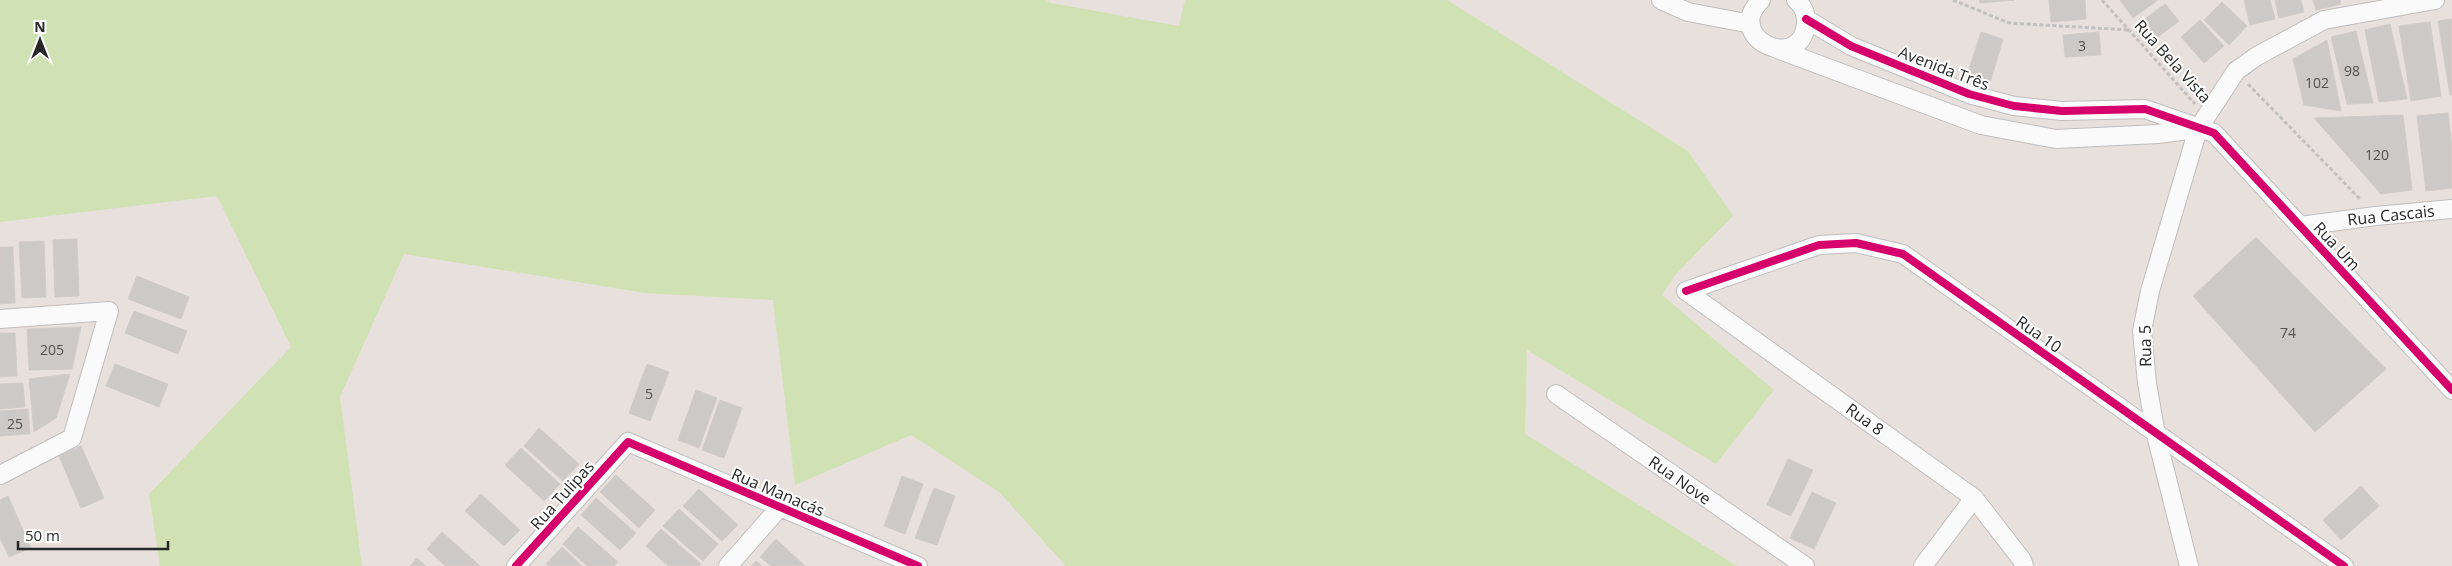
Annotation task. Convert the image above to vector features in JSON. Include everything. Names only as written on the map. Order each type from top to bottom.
[{"type":"street","points":[[1661,0],[1688,12],[1751,24]]},
{"type":"street","points":[[1760,0],[1754,8],[1751,24],[1754,34],[1759,41],[1981,125],[2056,139],[2158,134],[2206,126],[2236,71],[2257,56],[2324,20],[2435,0]]},
{"type":"street","points":[[1777,49],[1795,44],[1801,37],[1806,19],[1804,11],[1796,0]]},
{"type":"street","name":"Avenida Três","points":[[1806,19],[1851,46],[1968,94],[2014,106],[2062,111],[2145,109],[2206,126]]},
{"type":"street","name":"Rua Um","points":[[2206,126],[2452,390]]},
{"type":"street","name":"Rua 5","points":[[2189,566],[2155,433],[2147,383],[2142,331],[2150,291],[2206,126]]},
{"type":"street","name":"Rua Cascais","points":[[2300,226],[2452,209]]},
{"type":"street","name":"Rua 10","points":[[1686,291],[1820,246],[1856,244],[1903,254],[2344,566]]},
{"type":"street","name":"Rua 8","points":[[1686,291],[1974,498],[2022,560],[2024,566]]},
{"type":"street","points":[[0,319],[109,311],[72,438],[0,475]]},
{"type":"street","name":"Rua Nove","points":[[1556,394],[1805,566]]},
{"type":"street","name":"Rua Manacás","points":[[628,442],[918,566]]},
{"type":"street","name":"Rua Tulipas","points":[[516,566],[628,442]]},
{"type":"street","points":[[1923,566],[1974,498]]},
{"type":"street","points":[[728,566],[779,508]]},
{"type":"path","points":[[1953,0],[2009,23],[2129,30]]},
{"type":"path","points":[[2236,71],[2376,216]]},
{"type":"green space","points":[[0,0],[1046,0],[1051,3],[1179,26],[1185,0],[1447,0],[1688,151],[1733,216],[1674,276],[1662,295],[1774,390],[1716,464],[1527,350],[1525,434],[1737,566],[1066,566],[999,492],[911,435],[795,485],[773,300],[645,293],[404,254],[340,397],[362,566],[160,566],[149,494],[291,347],[217,196],[0,222]]},
{"type":"building","points":[[1979,0],[2015,0],[1980,3]]},
{"type":"building","points":[[2049,0],[2085,0],[2086,19],[2051,22]]},
{"type":"building","points":[[2120,0],[2158,0],[2133,18]]},
{"type":"building","points":[[2244,0],[2270,0],[2275,19],[2250,25]]},
{"type":"building","points":[[2275,0],[2301,0],[2304,12],[2279,18]]},
{"type":"building","points":[[2313,0],[2340,0],[2341,4],[2316,10]]},
{"type":"building","points":[[2222,2],[2247,26],[2229,45],[2204,20]]},
{"type":"building","points":[[2165,4],[2179,21],[2150,43],[2137,25]]},
{"type":"building","points":[[2452,19],[2452,95],[2450,95],[2438,21]]},
{"type":"building","points":[[2200,20],[2224,46],[2204,63],[2181,37]]},
{"type":"building","points":[[2430,22],[2441,96],[2411,101],[2399,26]]},
{"type":"building","points":[[2390,24],[2407,99],[2379,102],[2365,30]]},
{"type":"building","points":[[2356,31],[2373,103],[2347,104],[2331,37]]},
{"type":"building","points":[[1981,32],[2003,39],[1990,83],[1967,76]]},
{"type":"building","points":[[2099,32],[2101,55],[2065,57],[2063,35]]},
{"type":"building","points":[[2327,40],[2341,111],[2304,105],[2293,59]]},
{"type":"building","points":[[2448,113],[2452,148],[2452,188],[2426,191],[2417,116]]},
{"type":"building","points":[[2403,115],[2412,190],[2381,194],[2314,118]]},
{"type":"building","points":[[2256,237],[2386,369],[2315,432],[2193,296]]},
{"type":"building","points":[[77,239],[79,296],[55,297],[53,240]]},
{"type":"building","points":[[44,241],[46,297],[22,298],[19,242]]},
{"type":"building","points":[[0,247],[13,247],[15,303],[0,304]]},
{"type":"building","points":[[137,276],[189,297],[181,319],[128,299]]},
{"type":"building","points":[[134,311],[187,331],[178,354],[125,333]]},
{"type":"building","points":[[81,327],[72,369],[29,370],[27,329]]},
{"type":"building","points":[[0,333],[15,333],[17,376],[0,377]]},
{"type":"building","points":[[115,364],[168,384],[159,407],[106,386]]},
{"type":"building","points":[[647,364],[669,372],[650,421],[629,413]]},
{"type":"building","points":[[70,374],[56,418],[34,432],[29,379]]},
{"type":"building","points":[[23,383],[25,407],[0,409],[0,384]]},
{"type":"building","points":[[696,390],[717,398],[699,448],[678,440]]},
{"type":"building","points":[[720,400],[742,408],[724,458],[702,450]]},
{"type":"building","points":[[28,409],[30,434],[0,436],[0,411]]},
{"type":"building","points":[[539,428],[579,464],[563,481],[524,446]]},
{"type":"building","points":[[81,446],[104,498],[81,508],[59,456]]},
{"type":"building","points":[[521,448],[560,484],[544,501],[505,465]]},
{"type":"building","points":[[1788,459],[1813,470],[1791,516],[1767,505]]},
{"type":"building","points":[[616,475],[655,510],[639,528],[600,492]]},
{"type":"building","points":[[902,476],[923,484],[905,534],[884,526]]},
{"type":"building","points":[[2361,486],[2379,506],[2341,540],[2323,520]]},
{"type":"building","points":[[934,488],[955,496],[937,545],[915,538]]},
{"type":"building","points":[[699,489],[738,525],[722,541],[683,506]]},
{"type":"building","points":[[1812,492],[1836,503],[1814,549],[1790,538]]},
{"type":"building","points":[[481,494],[520,530],[504,546],[465,511]]},
{"type":"building","points":[[8,496],[31,548],[9,557],[0,538],[0,500]]},
{"type":"building","points":[[596,498],[636,533],[620,550],[581,515]]},
{"type":"building","points":[[679,509],[718,544],[703,561],[663,526]]},
{"type":"building","points":[[578,527],[618,562],[614,566],[587,566],[563,544]]},
{"type":"building","points":[[661,529],[701,564],[699,566],[668,566],[646,546]]},
{"type":"building","points":[[442,532],[480,566],[445,566],[427,549]]},
{"type":"building","points":[[776,539],[805,566],[771,566],[760,557]]},
{"type":"building","points":[[562,547],[582,566],[548,566],[546,564]]},
{"type":"building","points":[[417,558],[426,566],[410,566]]},
{"type":"building","points":[[756,561],[762,566],[751,566]]},
{"type":"cycle path","points":[[1806,19],[1851,46],[1969,94],[2014,106],[2062,111],[2145,109],[2214,133],[2452,390]]},
{"type":"cycle path","points":[[1686,291],[1819,245],[1856,243],[1903,254],[2344,566]]},
{"type":"cycle path","points":[[516,566],[628,442],[918,566]]}]
